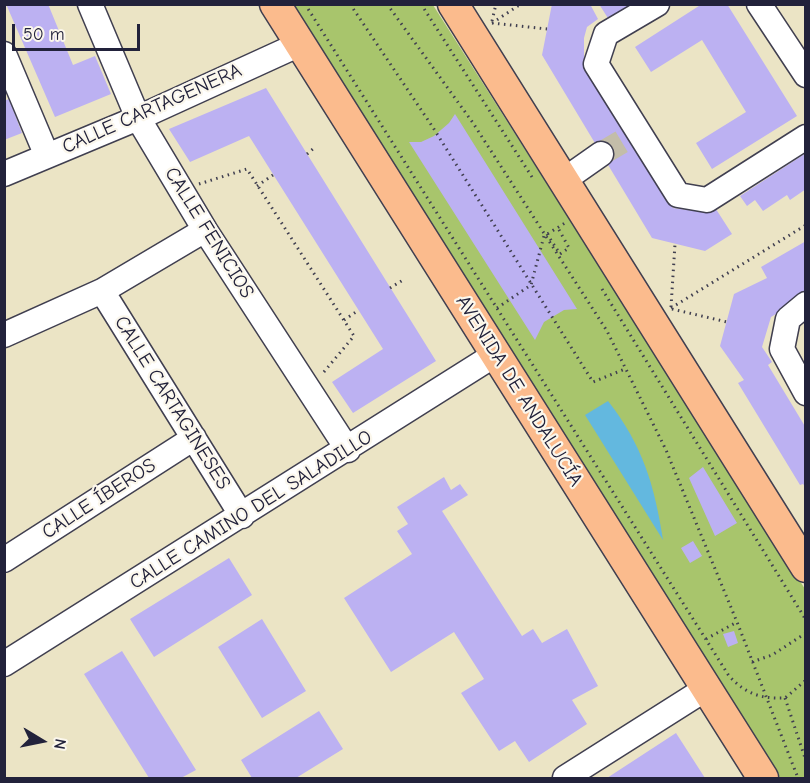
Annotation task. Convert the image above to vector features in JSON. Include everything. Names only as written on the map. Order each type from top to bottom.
[{"type":"main road","name":"AVENIDA DE ANDALUCÍA","points":[[275,4],[764,778]]},
{"type":"main road","points":[[453,4],[550,182],[806,567]]},
{"type":"street","name":"CALLE FENICIOS","points":[[90,4],[138,118],[205,230],[348,450]]},
{"type":"street","points":[[657,4],[606,34],[596,64],[634,136],[678,195],[707,200],[806,137]]},
{"type":"street","points":[[759,4],[806,75]]},
{"type":"street","name":"CALLE CARTAGENERA","points":[[4,174],[138,118],[300,44]]},
{"type":"street","points":[[4,54],[47,156]]},
{"type":"street","points":[[550,182],[601,154]]},
{"type":"street","points":[[4,335],[102,291],[205,230]]},
{"type":"street","name":"CALLE CARTAGINESES","points":[[102,291],[242,516]]},
{"type":"street","points":[[806,304],[788,319],[782,349],[806,393]]},
{"type":"street","name":"CALLE CAMINO DEL SALADILLO","points":[[4,664],[348,450],[496,354]]},
{"type":"street","name":"CALLE ÍBEROS","points":[[4,560],[194,438]]},
{"type":"street","points":[[565,778],[707,688]]},
{"type":"path","points":[[305,4],[729,676],[741,689],[767,699],[785,698],[806,680]]},
{"type":"path","points":[[350,4],[432,126],[593,382],[625,369]]},
{"type":"path","points":[[387,4],[473,123],[607,331],[666,450],[737,621],[798,778]]},
{"type":"path","points":[[421,4],[550,182]]},
{"type":"path","points":[[492,23],[496,4]]},
{"type":"path","points":[[492,23],[521,4]]},
{"type":"path","points":[[492,23],[547,29]]},
{"type":"path","points":[[307,154],[314,148]]},
{"type":"path","points":[[195,186],[247,169],[344,320],[354,336],[318,379]]},
{"type":"path","points":[[257,186],[273,175]]},
{"type":"path","points":[[497,308],[531,285],[546,235],[568,220]]},
{"type":"path","points":[[562,224],[569,235]]},
{"type":"path","points":[[671,308],[806,225]]},
{"type":"path","points":[[546,235],[560,254],[569,248],[558,228]]},
{"type":"path","points":[[671,308],[675,244]]},
{"type":"path","points":[[390,288],[403,280]]},
{"type":"path","points":[[600,285],[806,620]]},
{"type":"path","points":[[671,308],[727,322]]},
{"type":"path","points":[[344,320],[359,310]]},
{"type":"path","points":[[706,639],[737,621]]},
{"type":"path","points":[[752,662],[772,655],[806,633]]},
{"type":"path","points":[[785,698],[806,761]]},
{"type":"green space","points":[[288,5],[433,5],[805,589],[805,778],[780,778]]},
{"type":"water","points":[[608,401],[630,434],[645,466],[656,501],[663,540],[585,415]]},
{"type":"building","points":[[6,4],[48,4],[73,65],[95,56],[111,94],[55,117]]},
{"type":"building","points":[[552,4],[590,4],[598,19],[587,27],[584,38],[584,65],[673,208],[704,212],[714,206],[732,234],[705,251],[652,238],[542,55]]},
{"type":"building","points":[[599,4],[639,4],[611,23]]},
{"type":"building","points":[[702,4],[727,4],[797,116],[712,169],[696,143],[746,112],[702,40],[651,72],[635,47]]},
{"type":"building","points":[[266,88],[436,361],[353,413],[332,382],[383,349],[249,136],[190,162],[169,129]]},
{"type":"building","points":[[9,99],[22,133],[4,140],[4,101]]},
{"type":"building","points":[[455,114],[577,309],[564,310],[544,322],[535,340],[409,142],[421,142],[434,136],[449,123]]},
{"type":"building","points":[[806,153],[806,189],[790,200],[787,195],[763,211],[755,200],[747,206],[740,196]]},
{"type":"building","points":[[806,241],[806,296],[771,317],[762,347],[772,362],[768,365],[806,428],[806,488],[803,484],[800,485],[738,383],[744,380],[720,346],[734,294],[767,278],[761,267]]},
{"type":"building","points":[[703,467],[737,523],[715,536],[689,478]]},
{"type":"building","points":[[444,477],[451,490],[460,484],[468,495],[442,511],[522,636],[533,629],[542,643],[567,629],[598,686],[572,700],[587,724],[529,762],[515,741],[499,751],[461,693],[484,679],[454,632],[391,672],[344,598],[412,554],[397,531],[408,524],[397,507]]},
{"type":"building","points":[[693,541],[702,556],[690,563],[681,548]]},
{"type":"building","points":[[229,558],[252,595],[154,657],[130,619]]},
{"type":"building","points":[[262,619],[306,691],[262,718],[218,647]]},
{"type":"building","points":[[734,631],[738,643],[728,647],[723,634]]},
{"type":"building","points":[[122,651],[196,770],[181,778],[149,778],[84,674]]},
{"type":"building","points":[[319,711],[343,749],[296,778],[252,778],[241,760]]},
{"type":"building","points":[[676,733],[705,778],[607,778]]},
{"type":"tunnel","points":[[601,154],[628,138]]}]
